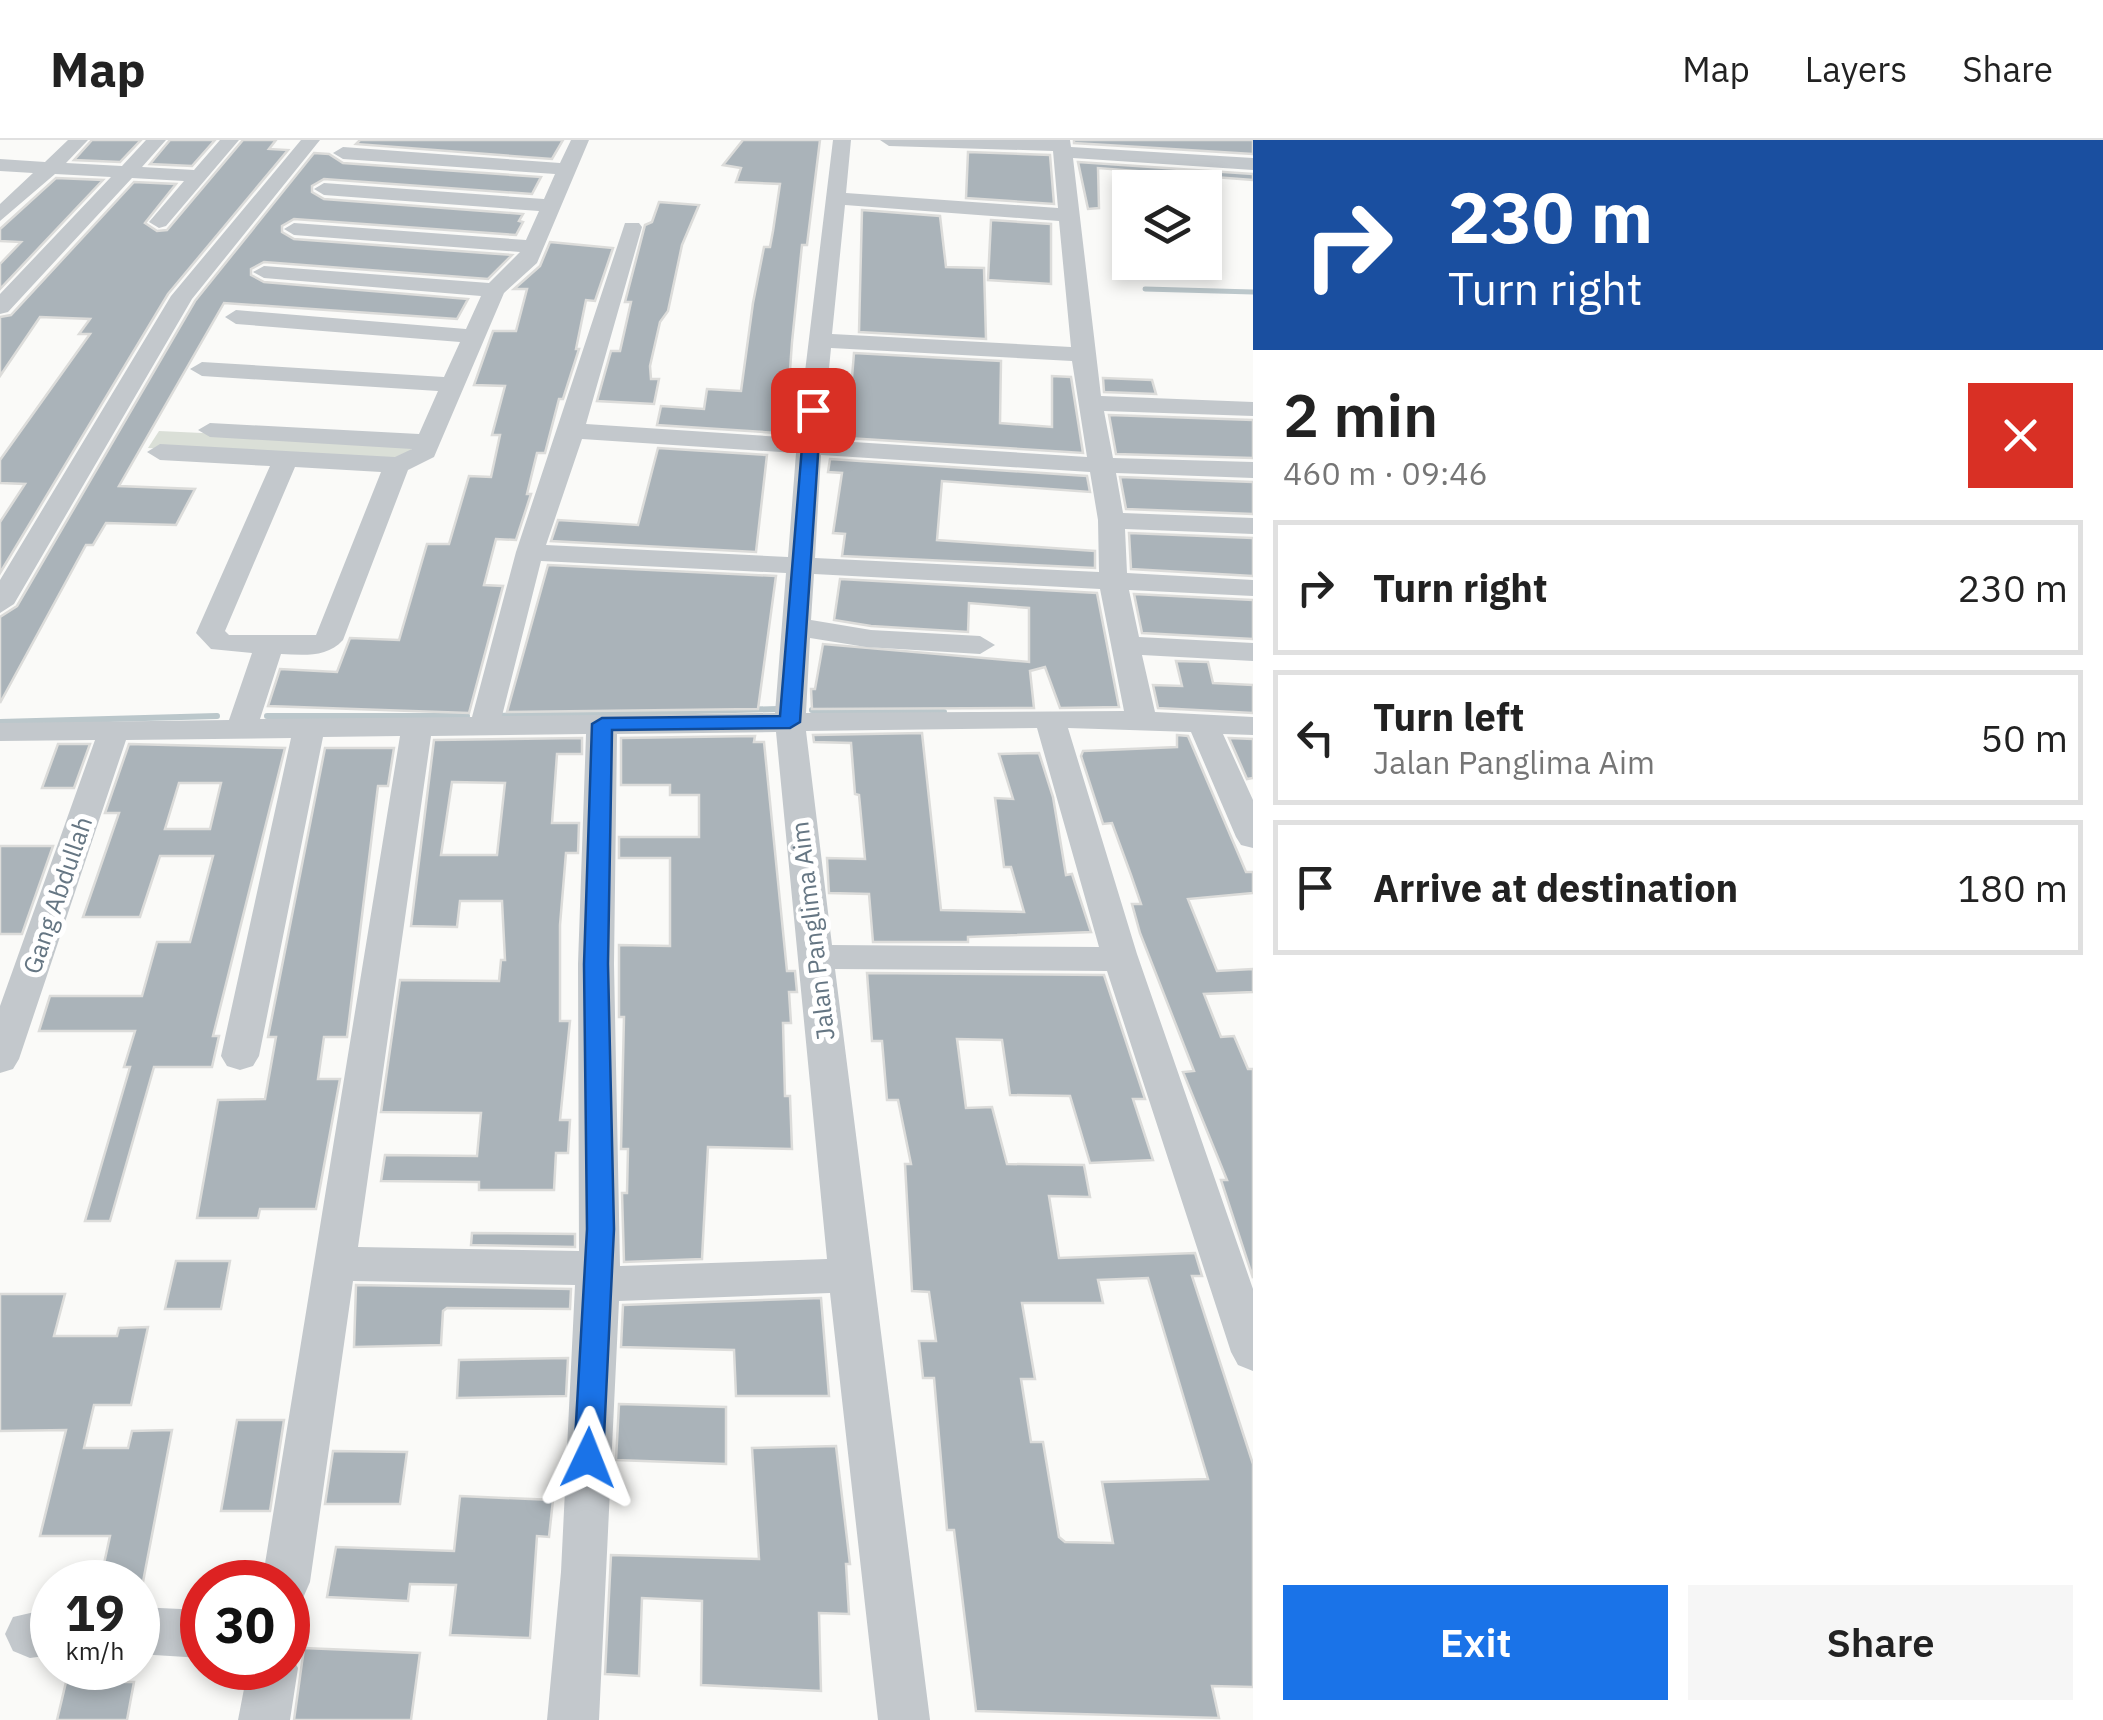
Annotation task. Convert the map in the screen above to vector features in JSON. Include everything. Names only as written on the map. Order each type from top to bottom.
[{"type":"street","points":[[0,215],[78,140]]},
{"type":"street","points":[[0,307],[157,140]]},
{"type":"street","points":[[159,222],[230,140]]},
{"type":"street","points":[[0,604],[182,296],[311,140]]},
{"type":"street","points":[[160,452],[397,464],[421,457],[494,290],[518,273],[580,140]]},
{"type":"street","name":"Jalan Panglima Aim","points":[[842,140],[809,445],[790,722],[850,1275],[904,1720]]},
{"type":"street","points":[[888,140],[1154,148],[1252,164]]},
{"type":"street","points":[[1241,140],[1252,164]]},
{"type":"street","points":[[1062,146],[1098,465],[1111,520],[1113,582],[1141,720]]},
{"type":"street","points":[[342,153],[568,169]]},
{"type":"street","points":[[0,165],[200,176]]},
{"type":"street","points":[[324,189],[551,206]]},
{"type":"street","points":[[834,198],[1067,215]]},
{"type":"street","points":[[484,728],[530,552],[572,431],[632,227]]},
{"type":"street","points":[[294,228],[532,247]]},
{"type":"street","points":[[264,272],[494,290]]},
{"type":"street","points":[[236,317],[472,336]]},
{"type":"street","points":[[820,340],[1084,355]]},
{"type":"street","points":[[202,370],[450,385]]},
{"type":"street","points":[[1092,403],[1253,410]]},
{"type":"street","points":[[174,428],[428,442]]},
{"type":"street","points":[[572,431],[1098,465],[1253,470]]},
{"type":"street","points":[[248,456],[260,432]]},
{"type":"street","points":[[286,459],[210,634],[221,643],[312,647],[328,640],[397,464]]},
{"type":"street","points":[[1111,520],[1253,526]]},
{"type":"street","points":[[530,552],[1253,588]]},
{"type":"street","points":[[795,628],[853,632],[866,638],[980,646]]},
{"type":"street","points":[[1123,645],[1253,652]]},
{"type":"street","points":[[242,728],[269,646]]},
{"type":"street","points":[[1050,719],[1120,959],[1253,1352]]},
{"type":"street","points":[[0,732],[1050,719],[1253,726]]},
{"type":"street","points":[[573,1720],[585,1572],[597,1276],[596,964],[602,724]]},
{"type":"street","points":[[1204,724],[1253,837]]},
{"type":"street","points":[[289,1560],[417,727]]},
{"type":"street","points":[[240,1056],[309,728]]},
{"type":"street","name":"Gang Abdullah","points":[[0,1059],[114,730]]},
{"type":"street","points":[[816,957],[1120,959]]},
{"type":"street","points":[[333,1264],[597,1276],[850,1275]]},
{"type":"street","points":[[264,1720],[269,1690]]},
{"type":"shaded area","points":[[159,431],[414,443],[407,460],[148,448]]},
{"type":"building","points":[[92,140],[141,140],[120,162],[74,160]]},
{"type":"building","points":[[170,140],[215,140],[192,166],[150,164]]},
{"type":"building","points":[[243,140],[276,140],[269,149],[288,150],[168,294],[0,573],[0,522],[25,484],[0,483],[0,460],[90,334],[79,334],[90,319],[40,317],[0,376],[0,317],[11,315],[134,182],[176,184],[145,223],[157,231],[167,230]]},
{"type":"building","points":[[360,140],[563,140],[552,159],[356,144]]},
{"type":"building","points":[[743,140],[820,140],[807,245],[802,245],[792,342],[787,413],[795,413],[793,434],[657,425],[661,406],[704,409],[707,389],[741,391],[753,303],[764,247],[770,247],[780,184],[736,182],[741,168],[723,165]]},
{"type":"building","points":[[1253,140],[1253,154],[1074,143]]},
{"type":"building","points":[[968,152],[1050,155],[1054,204],[966,198]]},
{"type":"building","points":[[314,153],[329,154],[343,163],[541,177],[532,194],[324,179],[312,186],[312,192],[324,199],[523,214],[519,221],[523,222],[516,235],[294,219],[282,226],[282,232],[294,239],[512,255],[488,279],[264,262],[251,269],[251,275],[264,282],[468,299],[457,319],[224,303],[119,486],[195,489],[176,525],[106,523],[93,545],[86,545],[0,703],[0,617],[17,606],[195,301]]},
{"type":"building","points":[[1078,162],[1195,170],[1098,168],[1099,208],[1088,209]]},
{"type":"building","points":[[1222,172],[1253,174],[1253,180],[1222,178]]},
{"type":"building","points":[[56,178],[103,180],[0,289],[0,264],[21,242],[0,241],[0,229]]},
{"type":"building","points":[[659,202],[699,205],[682,245],[668,311],[660,322],[650,366],[651,379],[659,379],[654,404],[597,401],[611,351],[620,351],[631,302],[625,302],[645,225],[652,222]]},
{"type":"building","points":[[862,210],[940,216],[946,267],[984,268],[986,339],[859,332]]},
{"type":"building","points":[[991,220],[1051,224],[1051,284],[988,280]]},
{"type":"building","points":[[550,242],[613,248],[595,301],[586,300],[579,349],[563,399],[559,399],[545,453],[537,453],[527,494],[531,494],[516,540],[496,539],[484,585],[503,586],[469,713],[268,706],[280,669],[337,672],[350,638],[399,640],[427,544],[449,544],[469,476],[491,477],[500,435],[492,435],[505,386],[474,385],[493,331],[516,331],[527,289],[514,289],[540,266]]},
{"type":"building","points":[[854,353],[1001,361],[1000,423],[1052,427],[1052,376],[1071,377],[1083,453],[847,438]]},
{"type":"building","points":[[1103,378],[1152,380],[1156,394],[1104,392]]},
{"type":"building","points":[[1109,415],[1253,420],[1253,458],[1116,454]]},
{"type":"building","points":[[658,448],[767,455],[756,552],[551,541],[558,520],[638,525]]},
{"type":"building","points":[[830,459],[1087,476],[1090,492],[942,481],[937,540],[1095,551],[1095,568],[842,556],[845,534],[833,533],[842,473],[828,472]]},
{"type":"building","points":[[1120,477],[1253,482],[1253,514],[1126,509]]},
{"type":"building","points":[[1129,533],[1253,538],[1253,576],[1131,569]]},
{"type":"building","points":[[548,565],[776,576],[758,709],[507,712]]},
{"type":"building","points":[[840,579],[1097,593],[1119,707],[1060,708],[1045,667],[1030,671],[1034,708],[812,709],[811,689],[815,689],[823,644],[1029,662],[1029,608],[969,603],[968,632],[871,626],[834,620]]},
{"type":"building","points":[[1134,594],[1253,600],[1253,639],[1142,633]]},
{"type":"building","points":[[1176,661],[1208,662],[1213,683],[1253,685],[1253,713],[1158,708],[1153,685],[1182,686]]},
{"type":"building","points":[[922,733],[941,910],[1024,912],[1011,867],[1004,867],[995,798],[1013,799],[999,754],[1039,753],[1053,797],[1066,875],[1072,874],[1091,932],[968,937],[968,942],[873,942],[869,894],[829,893],[827,858],[865,859],[859,795],[855,794],[851,743],[814,742],[813,735]]},
{"type":"building","points":[[1177,735],[1188,736],[1246,872],[1253,872],[1253,893],[1188,899],[1217,971],[1253,969],[1253,992],[1204,994],[1221,1037],[1234,1036],[1248,1069],[1253,1069],[1253,1278],[1221,1180],[1227,1180],[1183,1072],[1194,1071],[1140,933],[1132,904],[1141,904],[1112,823],[1103,824],[1081,756],[1083,751],[1177,747]]},
{"type":"building","points":[[755,736],[754,742],[764,742],[787,971],[795,971],[797,992],[789,992],[791,1023],[783,1023],[785,1096],[790,1096],[792,1149],[708,1147],[702,1259],[624,1262],[622,1193],[627,1193],[628,1149],[621,1149],[624,1017],[619,1017],[619,945],[670,946],[670,858],[619,858],[619,837],[699,837],[699,795],[670,795],[670,785],[621,785],[621,738]]},
{"type":"building","points":[[582,738],[582,754],[557,754],[552,823],[579,823],[578,853],[566,853],[560,925],[560,1021],[570,1021],[560,1120],[570,1120],[568,1153],[556,1153],[554,1190],[479,1190],[479,1182],[381,1181],[385,1155],[477,1156],[481,1113],[381,1112],[400,980],[499,981],[501,960],[505,960],[502,901],[460,901],[457,927],[411,926],[434,740]],"holes":[[[452,782],[505,783],[497,855],[441,855]]]},
{"type":"building","points":[[1229,738],[1253,739],[1253,778],[1247,779]]},
{"type":"building","points":[[58,744],[90,744],[74,788],[42,788]]},
{"type":"building","points":[[129,744],[285,748],[213,1036],[219,1036],[212,1067],[154,1067],[110,1221],[85,1221],[130,1067],[124,1067],[135,1031],[39,1031],[50,996],[142,996],[157,942],[190,942],[213,856],[160,856],[140,917],[83,917],[119,813],[105,813]],"holes":[[[179,783],[221,783],[210,829],[165,829]]]},
{"type":"building","points":[[325,748],[394,748],[388,786],[378,786],[347,1037],[324,1037],[318,1079],[340,1079],[316,1209],[260,1209],[258,1218],[197,1218],[218,1100],[265,1099],[276,1037],[268,1037]]},
{"type":"building","points":[[0,846],[53,846],[22,934],[0,934]]},
{"type":"building","points":[[867,973],[1104,975],[1145,1099],[1133,1099],[1153,1160],[1090,1163],[1070,1096],[1010,1095],[1002,1040],[957,1039],[966,1108],[992,1107],[1007,1164],[1084,1165],[1090,1197],[1049,1196],[1059,1258],[1195,1253],[1202,1276],[1192,1276],[1253,1464],[1253,1687],[1212,1686],[1219,1718],[976,1711],[954,1530],[947,1530],[934,1378],[923,1378],[919,1341],[936,1341],[929,1292],[912,1291],[905,1164],[911,1164],[898,1100],[887,1100],[882,1041],[872,1041]],"holes":[[[1148,1278],[1208,1479],[1102,1482],[1113,1543],[1065,1542],[1059,1537],[1043,1442],[1031,1442],[1021,1379],[1035,1379],[1022,1303],[1103,1303],[1098,1280]]]},
{"type":"building","points":[[472,1233],[575,1234],[575,1247],[471,1245]]},
{"type":"building","points":[[176,1261],[230,1261],[221,1309],[165,1309]]},
{"type":"building","points":[[356,1285],[571,1289],[570,1309],[447,1308],[443,1311],[441,1345],[354,1347]]},
{"type":"building","points":[[0,1294],[65,1294],[54,1336],[117,1336],[119,1328],[148,1327],[131,1405],[94,1405],[84,1448],[128,1448],[132,1431],[172,1430],[147,1560],[105,1560],[110,1536],[40,1536],[66,1430],[0,1431]]},
{"type":"building","points":[[821,1298],[829,1396],[736,1396],[734,1350],[621,1347],[623,1305]]},
{"type":"building","points":[[568,1358],[566,1396],[457,1398],[459,1360]]},
{"type":"building","points":[[619,1404],[726,1407],[726,1464],[616,1460]]},
{"type":"building","points":[[237,1420],[284,1420],[270,1511],[221,1511]]},
{"type":"building","points":[[836,1446],[850,1564],[846,1564],[849,1614],[819,1613],[821,1691],[701,1685],[702,1601],[642,1598],[639,1676],[605,1674],[611,1555],[759,1559],[752,1448]]},
{"type":"building","points":[[333,1451],[407,1452],[400,1504],[325,1504]]},
{"type":"building","points":[[460,1496],[553,1500],[549,1537],[537,1536],[530,1638],[450,1635],[456,1585],[410,1584],[408,1601],[327,1597],[336,1547],[454,1551]]},
{"type":"building","points":[[310,1648],[420,1653],[411,1720],[294,1720],[298,1690],[310,1690]]},
{"type":"building","points":[[64,1690],[133,1690],[127,1720],[57,1720]]},
{"type":"waterway","points":[[1145,289],[1253,292]]},
{"type":"waterway","points":[[494,716],[778,709]]},
{"type":"waterway","points":[[812,710],[944,712]]},
{"type":"waterway","points":[[0,722],[217,716]]},
{"type":"waterway","points":[[267,716],[467,716]]},
{"type":"route","points":[[588,1458],[600,1229],[596,964],[602,724],[790,722],[813,410]]}]
